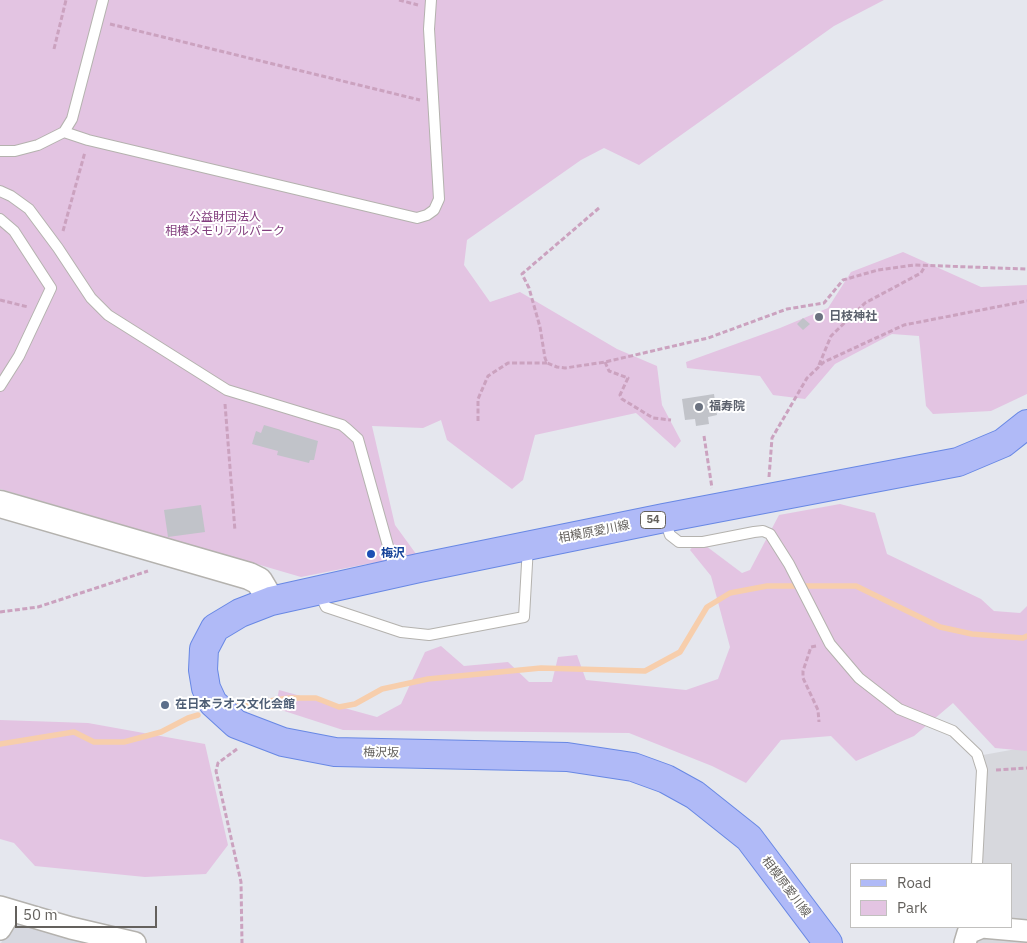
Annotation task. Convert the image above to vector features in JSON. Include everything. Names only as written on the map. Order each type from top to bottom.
[{"type":"main road","name":"相模原愛川線","points":[[271,601],[395,573],[664,518],[958,462],[1003,444],[1027,424]]},
{"type":"main road","name":"梅沢坂","points":[[271,601],[240,613],[216,628],[204,649],[203,670],[206,688],[213,703],[230,719],[247,729],[303,747],[335,752],[567,757],[600,761],[633,767],[666,779],[696,795]]},
{"type":"main road","name":"相模原愛川線","points":[[696,795],[749,838],[828,943]]},
{"type":"street","points":[[0,504],[249,576],[259,581],[271,601]]},
{"type":"street","points":[[0,929],[6,909],[71,928],[135,943]]},
{"type":"street","points":[[993,928],[1027,931]]},
{"type":"lane","points":[[0,150],[15,150],[38,145],[64,132],[72,119],[103,0]]},
{"type":"lane","points":[[64,132],[88,140],[417,218],[434,210],[439,199],[429,29],[432,0]]},
{"type":"lane","points":[[0,191],[11,196],[29,209],[58,248],[91,298],[108,315],[227,390],[342,425],[358,439],[395,573]]},
{"type":"lane","points":[[0,219],[14,231],[51,288],[19,356],[0,386]]},
{"type":"lane","points":[[664,518],[670,535],[679,542],[703,542],[763,531],[770,534],[789,564],[830,644],[858,678],[899,709],[953,731],[977,754],[982,770],[977,863]]},
{"type":"lane","points":[[317,590],[326,607],[401,632],[429,636],[524,617],[528,546]]},
{"type":"path","points":[[54,48],[66,0]]},
{"type":"path","points":[[98,20],[434,103]]},
{"type":"path","points":[[58,248],[88,140]]},
{"type":"path","points":[[547,363],[538,320],[529,288],[522,274],[599,208]]},
{"type":"path","points":[[478,421],[478,399],[488,376],[508,363],[547,363],[565,368],[605,362],[708,338],[786,309],[824,303],[843,280],[878,270],[925,266],[1027,269]]},
{"type":"path","points":[[819,366],[831,336],[865,303],[921,273],[925,266]]},
{"type":"path","points":[[0,300],[41,310]]},
{"type":"path","points":[[773,497],[769,475],[772,438],[807,378],[819,366],[834,356],[904,325],[1027,301]]},
{"type":"path","points":[[605,362],[609,371],[628,378],[620,395],[622,399],[653,418],[671,420]]},
{"type":"path","points":[[227,390],[224,397],[235,531]]},
{"type":"path","points":[[704,436],[715,508]]},
{"type":"path","points":[[0,612],[38,607],[164,566],[169,553]]},
{"type":"path","points":[[819,722],[818,710],[803,678],[803,671],[810,648],[830,644]]},
{"type":"path","points":[[242,943],[241,882],[216,771],[218,763],[237,750],[247,729]]},
{"type":"path","points":[[982,770],[1027,768]]},
{"type":"shaded area","points":[[1027,747],[1027,943],[971,943],[1012,928],[1012,863],[979,863],[985,774],[983,755]]},
{"type":"shaded area","points":[[21,923],[99,943],[1,943],[10,928]]},
{"type":"green space","name":"公益財団法人 相模メモリアルパーク","points":[[0,0],[884,0],[834,26],[639,165],[604,148],[581,160],[467,240],[464,265],[490,302],[520,292],[617,349],[657,366],[662,405],[681,441],[675,448],[636,413],[535,435],[523,480],[512,489],[447,440],[441,420],[423,428],[372,426],[395,525],[419,558],[367,564],[301,577],[0,489]]},
{"type":"green space","points":[[903,252],[981,287],[1027,285],[1027,394],[991,411],[933,414],[926,406],[919,336],[892,334],[835,364],[805,399],[773,395],[760,376],[687,368],[686,362],[780,328],[828,308],[851,272]]},
{"type":"green space","points":[[840,504],[875,513],[887,554],[981,599],[994,611],[1020,613],[1027,606],[1027,751],[995,748],[953,703],[914,736],[856,761],[831,736],[781,740],[746,783],[712,766],[629,733],[343,730],[275,708],[279,690],[377,717],[401,704],[425,652],[441,646],[464,666],[508,662],[529,682],[552,682],[558,657],[577,655],[586,680],[686,690],[718,679],[730,647],[711,576],[690,550],[698,540],[742,573],[750,570],[779,515]]},
{"type":"green space","points":[[0,720],[88,723],[205,744],[228,845],[206,874],[145,877],[35,866],[14,843],[0,839]]},
{"type":"building","points":[[803,318],[810,324],[803,330],[797,324]]},
{"type":"building","name":"福寿院","points":[[714,394],[717,415],[708,417],[709,424],[696,426],[695,419],[685,420],[682,399]]},
{"type":"building","points":[[264,425],[318,441],[314,460],[310,460],[309,463],[277,455],[278,451],[252,444],[256,431],[261,433]]},
{"type":"building","points":[[201,505],[205,532],[168,537],[164,510]]},
{"type":"waterway","points":[[237,706],[289,698],[316,698],[339,707],[355,704],[382,689],[428,679],[541,668],[645,671],[680,652],[707,607],[730,593],[767,586],[856,586],[940,627],[972,634],[1023,638],[1027,636]]},
{"type":"waterway","points":[[0,744],[74,732],[94,742],[124,742],[161,732],[198,715]]},
{"type":"place","name":"日枝神社","points":[[819,317]]},
{"type":"place","name":"福寿院","points":[[699,407]]},
{"type":"place","name":"梅沢","points":[[371,554]]},
{"type":"place","name":"在日本ラオス文化会館","points":[[165,705]]}]
